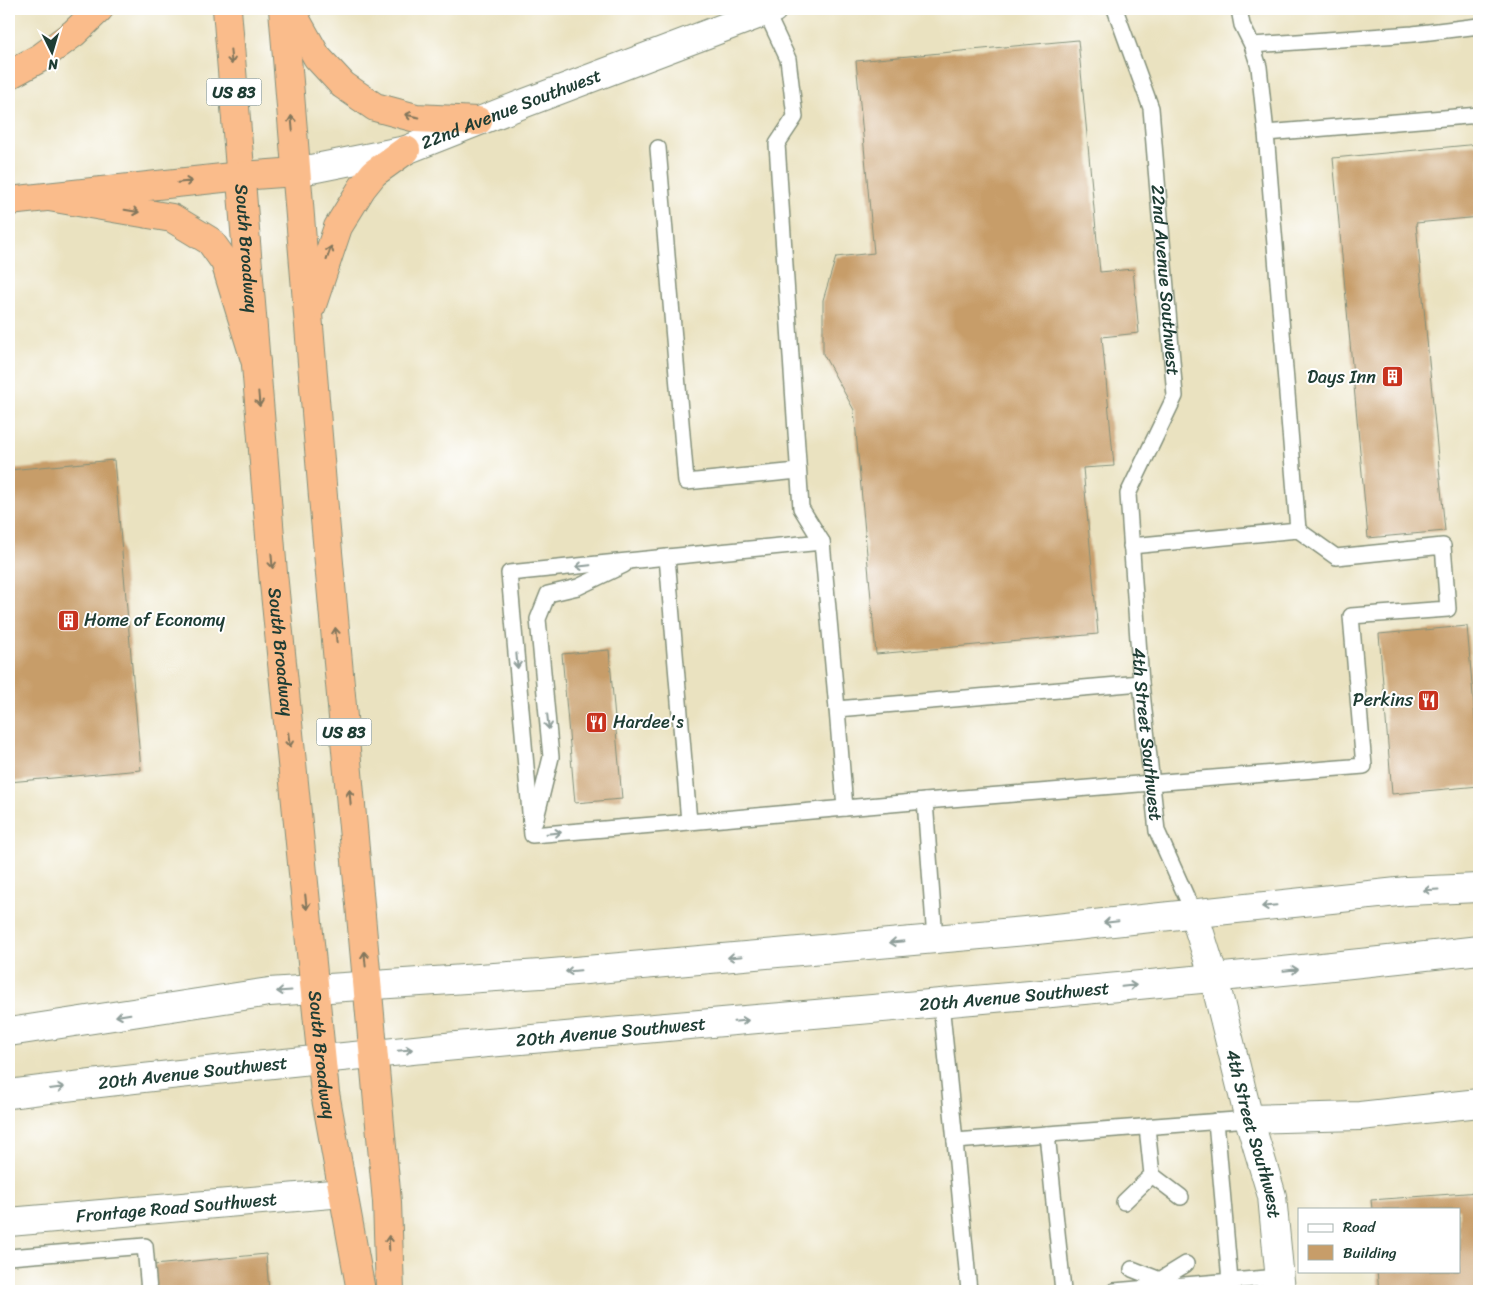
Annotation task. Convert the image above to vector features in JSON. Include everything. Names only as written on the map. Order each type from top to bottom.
[{"type":"highway","points":[[9,75],[40,58],[74,34],[99,9]]},
{"type":"highway","name":"South Broadway","points":[[227,9],[273,573],[321,1058],[325,1093],[361,1291]]},
{"type":"highway","name":"US 83","points":[[283,9],[308,316],[387,1202],[390,1291]]},
{"type":"highway","points":[[290,9],[317,56],[344,85],[375,107],[416,118],[478,121]]},
{"type":"highway","points":[[308,316],[338,227],[362,188],[374,173],[406,150]]},
{"type":"highway","name":"22nd Avenue Southwest","points":[[49,197],[241,176],[296,172]]},
{"type":"highway","points":[[9,201],[49,197],[172,218],[210,241],[224,262],[256,363]]},
{"type":"street","name":"22nd Avenue Southwest","points":[[296,172],[406,150],[769,10]]},
{"type":"street","points":[[9,1032],[269,992],[541,974],[936,939],[1407,892],[1479,888]]},
{"type":"street","points":[[1194,914],[1214,978]]},
{"type":"street","name":"20th Avenue Southwest","points":[[9,1094],[168,1074],[321,1058],[1214,978],[1479,950]]},
{"type":"street","name":"4th Street Southwest","points":[[1214,978],[1249,1119],[1272,1196],[1280,1284]]},
{"type":"street","points":[[1249,1119],[1360,1116],[1479,1103]]},
{"type":"street","name":"Frontage Road Southwest","points":[[9,1222],[343,1193]]},
{"type":"lane","name":"22nd Avenue Southwest","points":[[1115,9],[1151,108],[1175,396],[1128,494],[1131,546]]},
{"type":"lane","points":[[1239,9],[1242,25],[1260,67],[1298,530]]},
{"type":"lane","points":[[769,10],[788,59],[795,117],[777,144],[798,472],[801,508],[822,542],[845,808]]},
{"type":"lane","points":[[1252,45],[1413,34],[1479,26]]},
{"type":"lane","points":[[1266,133],[1479,115]]},
{"type":"lane","points":[[658,148],[686,482],[798,472]]},
{"type":"lane","points":[[532,835],[1364,766],[1351,616],[1448,609],[1443,546],[1336,557],[1298,530],[1131,546]]},
{"type":"lane","points":[[532,835],[509,573],[822,542]]},
{"type":"lane","name":"4th Street Southwest","points":[[1131,546],[1141,683],[1157,831],[1194,914]]},
{"type":"lane","points":[[667,557],[689,822]]},
{"type":"lane","points":[[532,835],[552,757],[538,618],[548,594],[578,587],[634,560]]},
{"type":"lane","points":[[837,710],[1141,683]]},
{"type":"lane","points":[[926,801],[936,939]]},
{"type":"lane","points":[[941,1003],[969,1291]]},
{"type":"lane","points":[[954,1141],[1249,1119]]},
{"type":"lane","points":[[1216,1121],[1230,1281]]},
{"type":"lane","points":[[1147,1127],[1152,1175],[1181,1197]]},
{"type":"lane","points":[[1047,1134],[1063,1291]]},
{"type":"lane","points":[[1124,1202],[1152,1175]]},
{"type":"lane","points":[[9,1257],[145,1246],[149,1291]]},
{"type":"lane","points":[[1160,1283],[1186,1264]]},
{"type":"lane","points":[[1132,1268],[1160,1283]]},
{"type":"lane","points":[[1114,1291],[1160,1283],[1230,1281],[1280,1284]]},
{"type":"building","points":[[1078,40],[1100,272],[1133,269],[1139,333],[1102,337],[1114,466],[1083,468],[1098,634],[876,654],[854,410],[823,354],[823,300],[836,257],[874,253],[856,61]]},
{"type":"building","name":"Days Inn","points":[[1479,144],[1479,217],[1416,223],[1445,531],[1368,538],[1333,158]]},
{"type":"building","name":"Home of Economy","points":[[114,460],[141,770],[9,782],[9,470]]},
{"type":"building","name":"Perkins","points":[[1467,626],[1479,765],[1479,786],[1392,794],[1379,634]]},
{"type":"building","points":[[609,650],[622,799],[575,803],[562,654]]},
{"type":"building","points":[[1479,1192],[1479,1291],[1379,1291],[1377,1272],[1460,1272],[1460,1208],[1372,1208],[1371,1200]]},
{"type":"building","points":[[266,1254],[269,1291],[156,1291],[154,1265]]},
{"type":"building","points":[[111,1287],[111,1291],[85,1290]]},
{"type":"place","name":"Days Inn","points":[[1392,377]]},
{"type":"place","name":"Home of Economy","points":[[68,620]]},
{"type":"place","name":"Perkins","points":[[1429,700]]},
{"type":"place","name":"Hardee's","points":[[597,722]]}]
